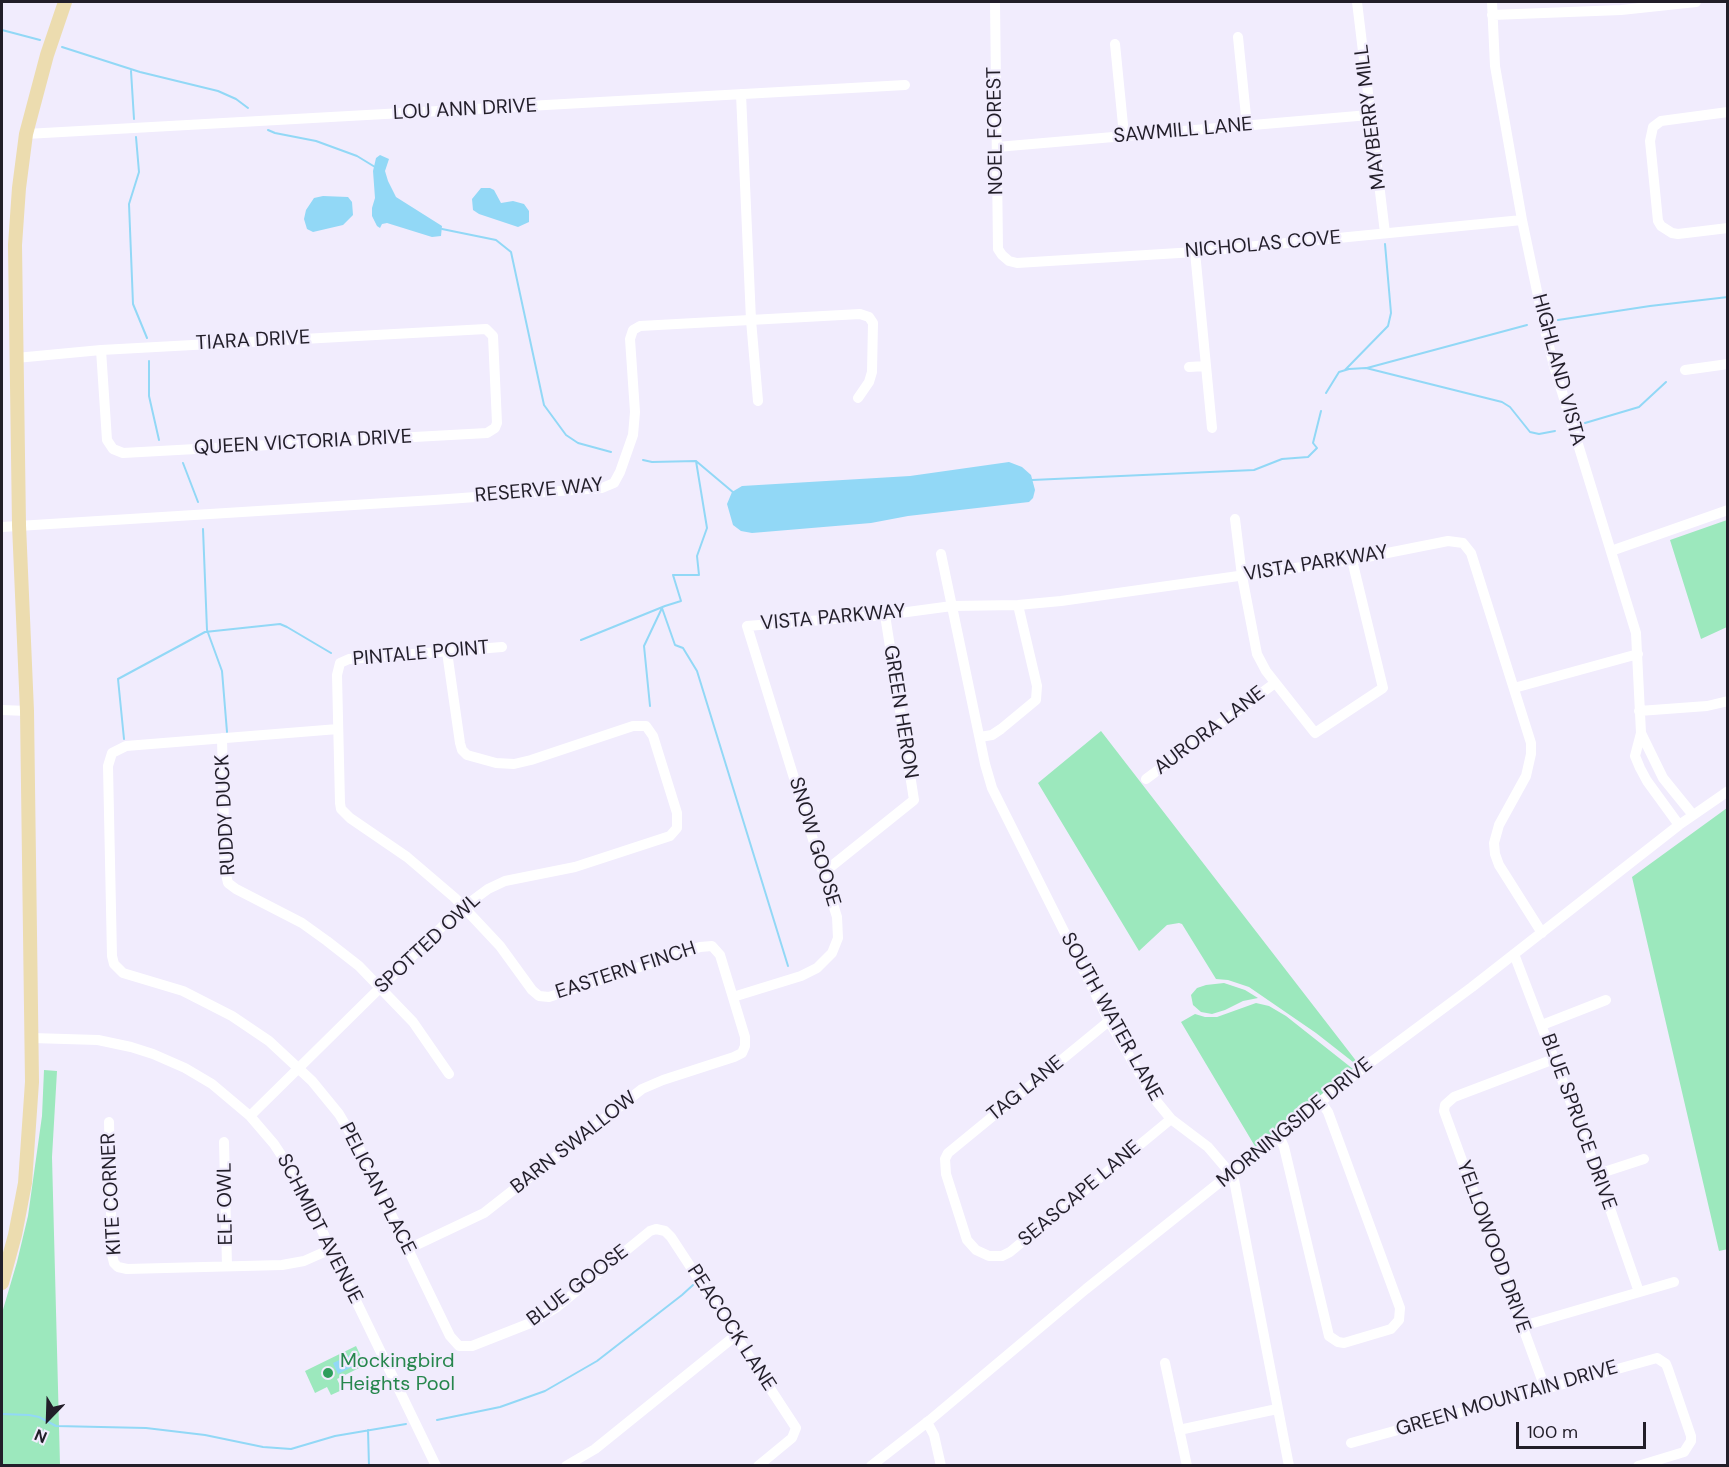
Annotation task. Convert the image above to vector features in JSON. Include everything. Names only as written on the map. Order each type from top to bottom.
[{"type":"main road","points":[[2,1283],[15,1235],[25,1183],[32,1082],[27,711],[19,525],[15,244],[26,134],[47,55],[65,2]]},
{"type":"street","name":"NOEL FOREST","points":[[995,2],[998,249],[1005,259]]},
{"type":"street","name":"MAYBERRY MILL","points":[[1357,2],[1385,233]]},
{"type":"street","name":"HIGHLAND VISTA","points":[[1492,2],[1496,66],[1522,220],[1554,366],[1636,633],[1641,733],[1635,756],[1647,782],[1679,825]]},
{"type":"street","points":[[1492,15],[1696,2]]},
{"type":"street","points":[[1238,37],[1247,126]]},
{"type":"street","points":[[1114,44],[1124,135]]},
{"type":"street","name":"LOU ANN DRIVE","points":[[26,134],[904,85]]},
{"type":"street","points":[[741,94],[750,320],[758,401]]},
{"type":"street","points":[[1728,112],[1666,120],[1653,127],[1650,141],[1658,221],[1666,230],[1678,234],[1728,228]]},
{"type":"street","name":"SAWMILL LANE","points":[[997,147],[1370,115]]},
{"type":"street","name":"NICHOLAS COVE","points":[[1005,259],[1017,263],[1195,252],[1522,220]]},
{"type":"street","points":[[1195,252],[1212,428]]},
{"type":"street","name":"RESERVE WAY","points":[[19,525],[602,488],[614,483],[617,478],[629,449],[634,429],[630,339],[633,330],[640,326],[860,314],[869,317],[873,323],[872,372],[869,382],[858,398]]},
{"type":"street","name":"TIARA DRIVE","points":[[16,358],[101,350],[482,329],[489,331]]},
{"type":"street","name":"QUEEN VICTORIA DRIVE","points":[[101,350],[108,440],[113,449],[123,453],[491,431],[495,428],[498,418],[493,336],[489,331]]},
{"type":"street","points":[[1685,370],[1728,364]]},
{"type":"street","points":[[1189,367],[1206,366]]},
{"type":"street","points":[[1611,551],[1728,510]]},
{"type":"street","points":[[1235,519],[1242,576],[1257,654],[1275,683],[1315,733],[1383,688],[1352,560]]},
{"type":"street","points":[[2,527],[19,525]]},
{"type":"street","name":"VISTA PARKWAY","points":[[747,626],[885,615],[952,606],[1018,605],[1061,601],[1352,560],[1448,541],[1463,543],[1471,554],[1531,743],[1526,776],[1495,835],[1495,854],[1505,875],[1542,933]]},
{"type":"street","name":"SOUTH WATER LANE","points":[[940,554],[992,788],[1109,1022],[1153,1097],[1171,1119],[1208,1147],[1231,1174],[1236,1188],[1289,1466]]},
{"type":"street","points":[[980,737],[992,735],[1036,700],[1036,686],[1018,605]]},
{"type":"street","name":"GREEN HERON","points":[[823,873],[914,800],[885,615]]},
{"type":"street","name":"SNOW GOOSE","points":[[733,997],[801,976],[817,968],[832,953],[838,938],[837,917],[747,626]]},
{"type":"street","name":"PINTALE POINT","points":[[338,729],[337,675],[340,663],[349,659],[502,647]]},
{"type":"street","name":"SPOTTED OWL","points":[[250,1116],[463,906],[498,884],[575,867],[669,836],[677,828],[678,818],[660,758],[651,732],[646,726],[633,726],[522,763],[503,764],[467,755],[461,747],[447,652]]},
{"type":"street","points":[[1514,688],[1638,654]]},
{"type":"street","name":"AURORA LANE","points":[[1146,779],[1275,683]]},
{"type":"street","points":[[1639,711],[1707,706],[1728,700]]},
{"type":"street","points":[[2,710],[27,711]]},
{"type":"street","points":[[222,738],[338,729],[340,803],[343,812],[407,857],[463,906]]},
{"type":"street","name":"HIGHLAND VISTA","points":[[1641,733],[1663,778],[1693,815]]},
{"type":"street","name":"PELICAN PLACE","points":[[222,738],[126,746],[112,753],[108,766],[114,964],[123,973],[174,988],[216,1006],[253,1029],[299,1068],[324,1095],[362,1152],[450,1335],[459,1346]]},
{"type":"street","name":"RUDDY DUCK","points":[[222,738],[225,870],[228,883],[290,916],[327,941],[381,987],[413,1022],[449,1074]]},
{"type":"street","name":"MORNINGSIDE DRIVE","points":[[871,1466],[1086,1289],[1321,1102],[1679,825],[1728,791]]},
{"type":"street","name":"EASTERN FINCH","points":[[463,906],[500,946],[532,990],[539,996],[549,997],[699,947],[712,946],[720,955],[733,997]]},
{"type":"street","name":"BLUE SPRUCE DRIVE","points":[[1514,954],[1598,1174],[1639,1292]]},
{"type":"street","name":"BARN SWALLOW","points":[[408,1249],[484,1213],[642,1089],[734,1057],[744,1050],[745,1037],[733,997]]},
{"type":"street","points":[[1542,1025],[1606,1000]]},
{"type":"street","name":"TAG LANE","points":[[985,1254],[973,1247],[965,1235],[946,1174],[945,1159],[953,1148],[1109,1022]]},
{"type":"street","name":"SCHMIDT AVENUE","points":[[32,1038],[98,1040],[141,1050],[198,1076],[226,1095],[250,1116],[274,1144],[290,1168],[436,1466]]},
{"type":"street","name":"YELLOWOOD DRIVE","points":[[1545,1388],[1444,1117],[1445,1105],[1454,1097],[1554,1059]]},
{"type":"street","points":[[1279,1136],[1283,1143],[1329,1335],[1338,1342],[1344,1343],[1391,1329],[1399,1320],[1400,1308],[1328,1112],[1321,1102]]},
{"type":"street","name":"SEASCAPE LANE","points":[[985,1254],[997,1257],[1011,1252],[1171,1119]]},
{"type":"street","name":"KITE CORNER","points":[[109,1122],[112,1255],[116,1266],[123,1269],[227,1266]]},
{"type":"street","name":"ELF OWL","points":[[224,1142],[227,1266]]},
{"type":"street","points":[[1598,1174],[1644,1159]]},
{"type":"street","name":"PEACOCK LANE","points":[[661,1229],[671,1237],[792,1420],[796,1432],[792,1438],[758,1466]]},
{"type":"street","name":"BLUE GOOSE","points":[[459,1346],[472,1346],[523,1327],[542,1317],[650,1231],[661,1229]]},
{"type":"street","points":[[227,1266],[292,1264],[331,1249]]},
{"type":"street","points":[[1523,1326],[1674,1282]]},
{"type":"street","points":[[566,1466],[595,1449],[735,1336]]},
{"type":"street","name":"GREEN MOUNTAIN DRIVE","points":[[1352,1443],[1652,1358],[1662,1361],[1668,1369],[1691,1441],[1684,1452],[1638,1466]]},
{"type":"street","points":[[1165,1363],[1187,1466]]},
{"type":"street","points":[[1179,1430],[1277,1409]]},
{"type":"street","points":[[927,1422],[934,1435],[941,1466]]},
{"type":"green space","points":[[1727,520],[1727,627],[1701,639],[1670,540]]},
{"type":"green space","points":[[1101,731],[1357,1062],[1353,1062],[1316,1033],[1249,987],[1228,980],[1216,979],[1182,924],[1167,925],[1139,951],[1038,783]]},
{"type":"green space","points":[[1727,808],[1728,1249],[1719,1251],[1632,877]]},
{"type":"green space","points":[[1224,983],[1245,990],[1258,998],[1243,1001],[1212,1014],[1201,1012],[1193,1005],[1191,995],[1197,988]]},
{"type":"green space","points":[[1256,1003],[1269,1006],[1286,1016],[1353,1069],[1256,1148],[1181,1022],[1195,1014],[1217,1017]]},
{"type":"green space","points":[[44,1070],[57,1071],[52,1157],[60,1465],[2,1465],[2,1313],[28,1216],[42,1116]]},
{"type":"green space","name":"Mockingbird Heights Pool","points":[[356,1346],[365,1365],[337,1379],[342,1390],[331,1395],[327,1387],[315,1393],[305,1371]]},
{"type":"water","points":[[380,155],[389,159],[385,171],[396,197],[442,226],[441,236],[432,237],[387,223],[382,224],[380,228],[377,226],[372,216],[375,198],[373,171],[376,158]]},
{"type":"water","points":[[481,188],[494,190],[501,203],[513,201],[524,204],[529,211],[529,222],[518,227],[473,210],[472,199]]},
{"type":"water","points":[[348,197],[352,202],[353,215],[343,225],[313,232],[307,229],[304,219],[306,210],[314,198]]},
{"type":"water","points":[[1009,462],[1022,467],[1031,475],[1035,490],[1029,502],[908,516],[871,523],[752,533],[741,531],[733,525],[727,504],[732,492],[742,486],[910,476]]},
{"type":"water","points":[[355,1353],[360,1363],[338,1374],[333,1363]]},
{"type":"waterway","points":[[2,30],[40,40]]},
{"type":"waterway","points":[[62,47],[140,72],[218,91],[236,99],[248,108]]},
{"type":"waterway","points":[[131,71],[134,119]]},
{"type":"waterway","points":[[268,130],[316,141],[357,156],[375,167]]},
{"type":"waterway","points":[[136,137],[139,172],[129,204],[133,304],[147,338]]},
{"type":"waterway","points":[[442,229],[496,240],[511,252],[544,405],[566,435],[578,443],[611,452]]},
{"type":"waterway","points":[[1345,370],[1388,326],[1391,313],[1385,244]]},
{"type":"waterway","points":[[1558,320],[1728,297]]},
{"type":"waterway","points":[[1367,368],[1527,325]]},
{"type":"waterway","points":[[149,361],[149,396],[159,440]]},
{"type":"waterway","points":[[1326,393],[1339,372],[1366,368],[1502,402],[1510,407],[1530,432],[1539,434],[1555,431]]},
{"type":"waterway","points":[[1585,423],[1639,407],[1666,382]]},
{"type":"waterway","points":[[1032,480],[1254,470],[1282,459],[1308,457],[1317,448],[1313,443],[1321,411]]},
{"type":"waterway","points":[[581,640],[681,601],[673,575],[699,575],[697,556],[707,528],[696,461],[652,462],[643,460]]},
{"type":"waterway","points":[[696,461],[734,493]]},
{"type":"waterway","points":[[183,463],[198,502]]},
{"type":"waterway","points":[[203,529],[207,630],[222,671],[227,732]]},
{"type":"waterway","points":[[662,608],[675,645],[683,648],[697,671],[788,966]]},
{"type":"waterway","points":[[650,706],[644,646],[662,608]]},
{"type":"waterway","points":[[124,739],[118,679],[205,632],[280,624],[331,653]]},
{"type":"waterway","points":[[437,1420],[500,1407],[545,1391],[597,1361],[693,1285]]},
{"type":"waterway","points":[[2,1414],[39,1417],[56,1426],[146,1428],[205,1435],[263,1447],[291,1449],[335,1436],[406,1424]]},
{"type":"waterway","points":[[368,1430],[369,1466]]},
{"type":"place","name":"Mockingbird Heights Pool","points":[[328,1373]]}]
